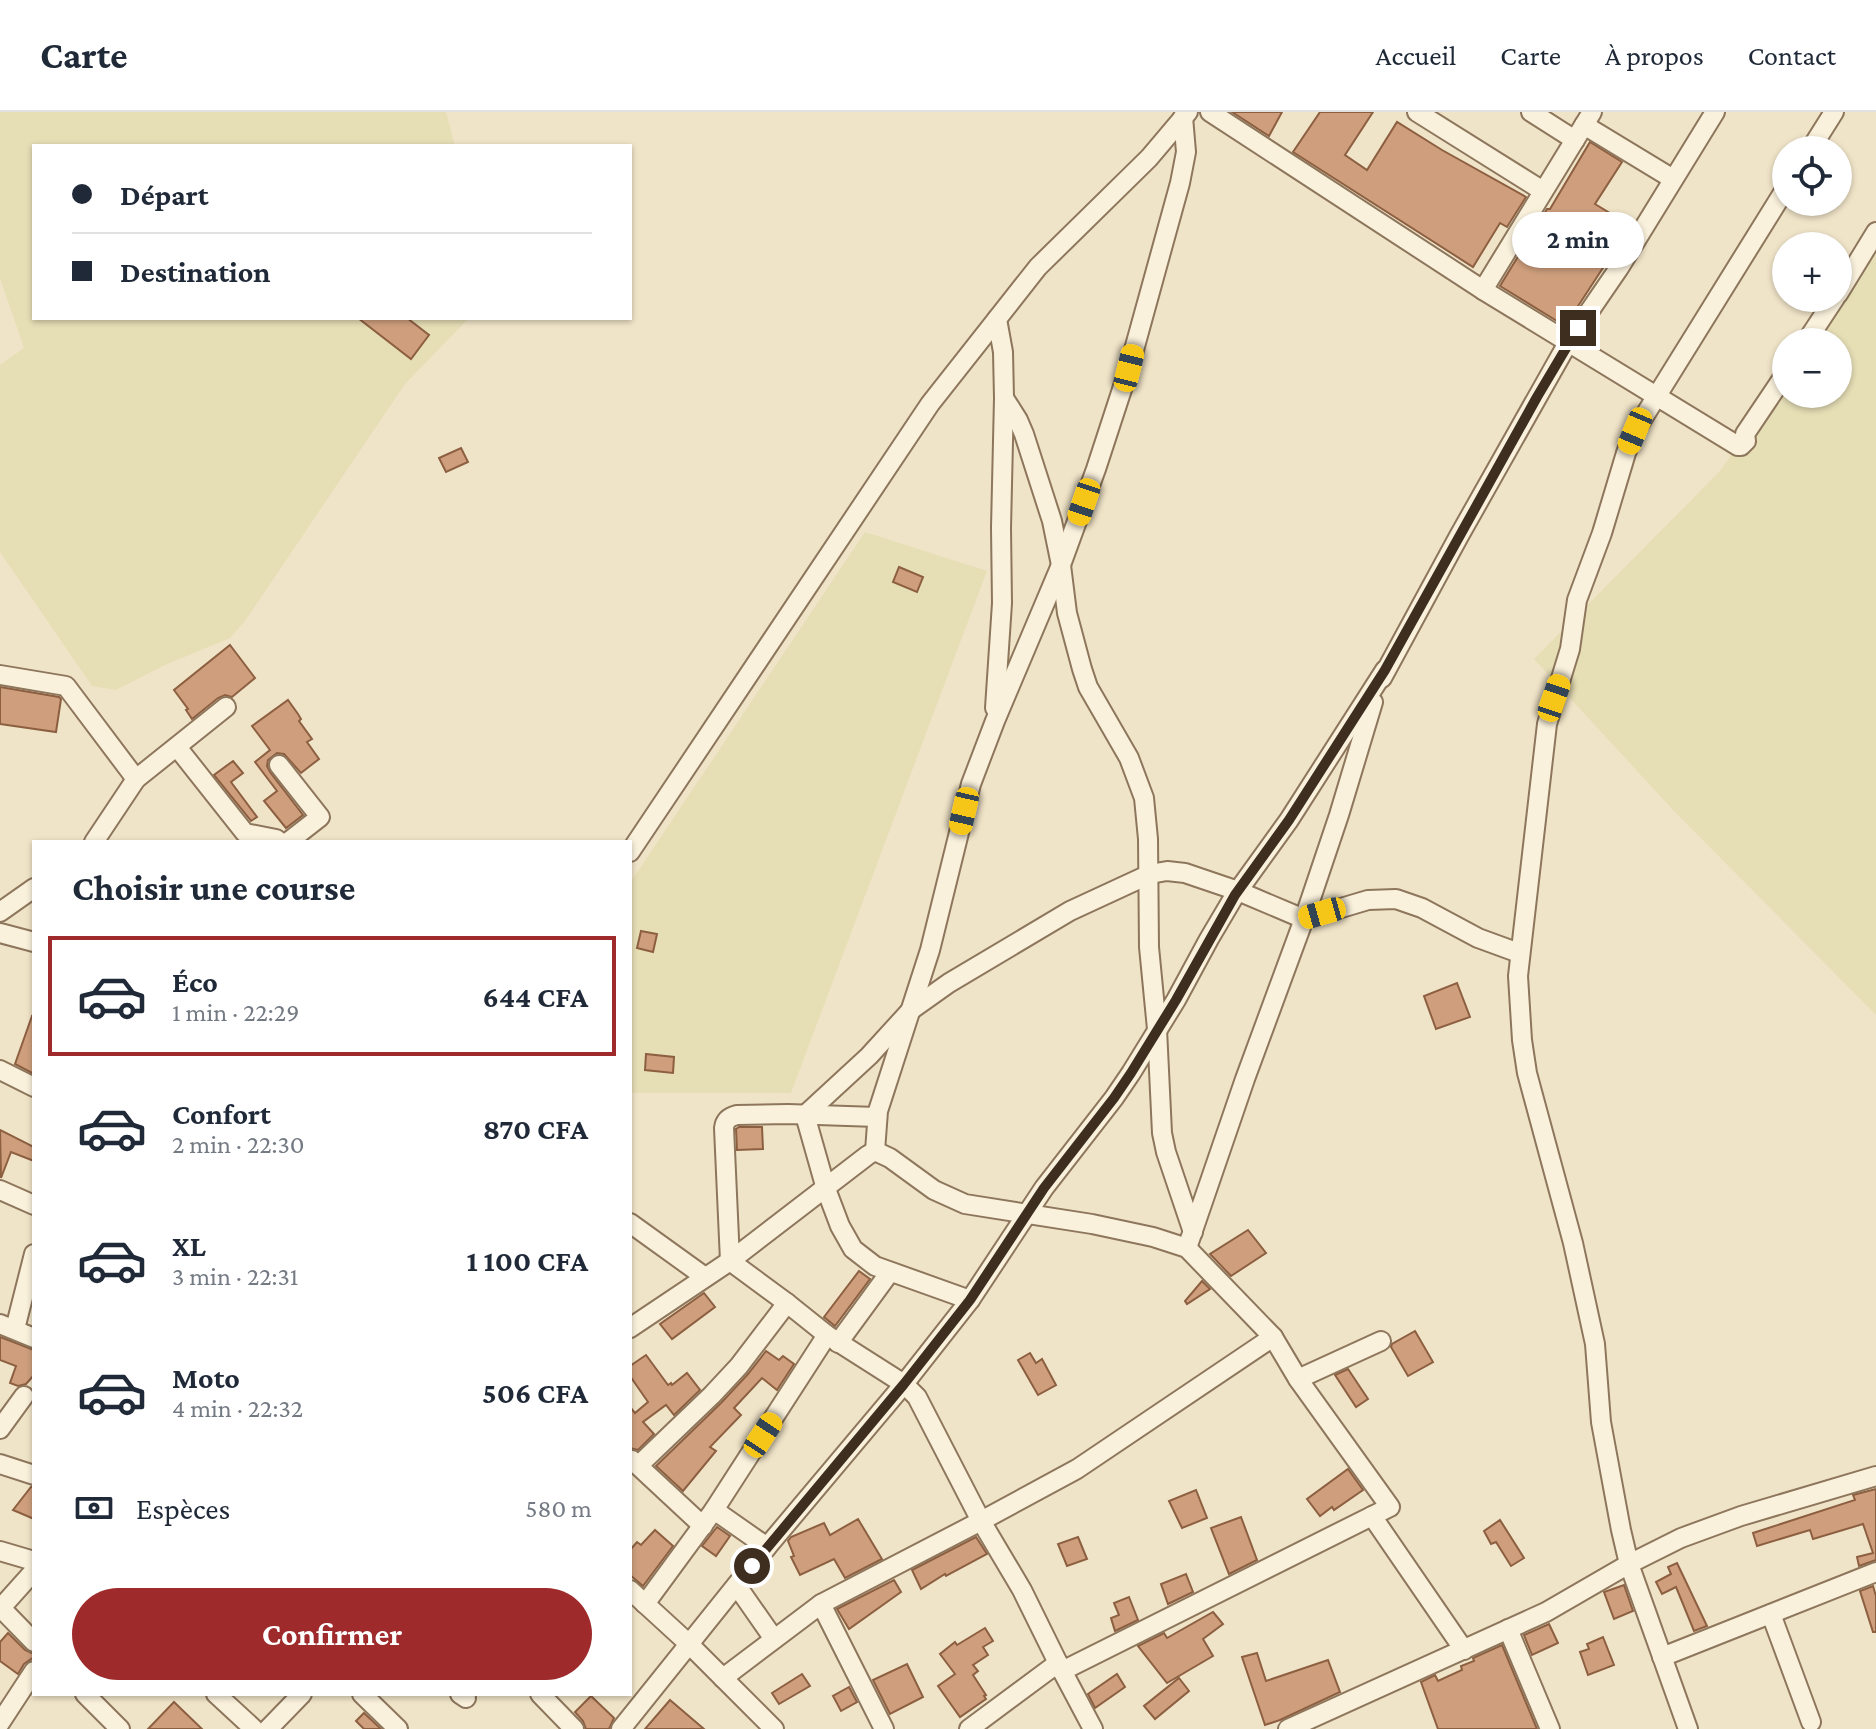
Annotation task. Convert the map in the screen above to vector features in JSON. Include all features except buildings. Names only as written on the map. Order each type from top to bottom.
[{"type":"street","points":[[1210,112],[1483,290],[1738,446],[1746,441],[1745,434],[1772,394]]},
{"type":"street","points":[[1417,112],[1543,191]]},
{"type":"street","points":[[1531,112],[1584,126],[1673,179]]},
{"type":"street","points":[[622,1728],[970,1300],[1052,1177],[1114,1098],[1176,1000],[1238,891],[1289,820],[1385,670],[1569,341],[1619,268],[1715,112]]},
{"type":"street","points":[[1819,136],[1834,112]]},
{"type":"street","points":[[632,849],[930,404],[1038,267],[1149,158],[1186,115]]},
{"type":"street","points":[[875,1151],[881,1101],[943,904],[971,784],[1061,565],[1129,368],[1186,152],[1186,115]]},
{"type":"street","points":[[1483,290],[1584,126]]},
{"type":"street","points":[[1684,1728],[1629,1564],[1601,1422],[1595,1344],[1573,1243],[1527,1073],[1518,989],[1519,953],[1547,724],[1570,649],[1577,600],[1602,533],[1626,453],[1656,396],[1772,210]]},
{"type":"street","points":[[1852,271],[1876,232]]},
{"type":"street","points":[[995,721],[1002,603],[1004,398],[1003,352],[997,319]]},
{"type":"street","points":[[969,1729],[1060,1667],[1390,1507],[1298,1379],[1273,1337],[1190,1240],[1162,1133],[1149,947],[1146,812],[1129,758],[1085,678],[1067,613],[1052,521],[1029,448],[1018,420],[1004,398]]},
{"type":"street","points":[[1190,1240],[1304,919],[1369,711],[1385,670]]},
{"type":"street","points":[[0,675],[66,686],[136,779]]},
{"type":"street","points":[[95,840],[136,779],[226,707]]},
{"type":"street","points":[[177,747],[244,837],[277,840]]},
{"type":"street","points":[[279,765],[320,817],[291,840]]},
{"type":"street","points":[[805,1115],[869,1056],[911,1010],[949,983],[1089,901],[1148,875],[1167,871],[1185,873],[1304,919],[1368,900],[1396,899],[1422,908],[1478,938],[1519,953]]},
{"type":"street","points":[[0,912],[32,889]]},
{"type":"street","points":[[0,933],[32,941]]},
{"type":"street","points":[[0,1070],[32,1086]]},
{"type":"street","points":[[730,1261],[726,1120],[737,1115],[877,1117]]},
{"type":"street","points":[[805,1115],[826,1189],[840,1226],[853,1249],[875,1266],[970,1300]]},
{"type":"street","points":[[875,1151],[952,1200],[1153,1237],[1190,1240]]},
{"type":"street","points":[[632,1327],[730,1261],[875,1151]]},
{"type":"street","points":[[0,1190],[32,1204]]},
{"type":"street","points":[[632,1224],[705,1277]]},
{"type":"street","points":[[32,1259],[7,1327],[32,1337]]},
{"type":"street","points":[[730,1261],[833,1339],[904,1384],[917,1397],[1093,1729]]},
{"type":"street","points":[[645,1604],[833,1339],[890,1272]]},
{"type":"street","points":[[703,1526],[635,1462],[721,1386],[787,1303]]},
{"type":"street","points":[[723,1678],[821,1604],[1077,1469],[1273,1337]]},
{"type":"street","points":[[1298,1379],[1381,1341]]},
{"type":"street","points":[[0,1429],[24,1396]]},
{"type":"street","points":[[0,1464],[32,1474]]},
{"type":"street","points":[[1288,1729],[1546,1612],[1681,1538],[1876,1476]]},
{"type":"street","points":[[714,1510],[767,1547]]},
{"type":"street","points":[[1372,1516],[1464,1650]]},
{"type":"street","points":[[0,1551],[32,1560]]},
{"type":"street","points":[[1662,1657],[1876,1572]]},
{"type":"street","points":[[32,1573],[0,1608],[32,1640]]},
{"type":"street","points":[[737,1586],[774,1639]]},
{"type":"street","points":[[632,1592],[774,1729]]},
{"type":"street","points":[[821,1604],[884,1729]]},
{"type":"street","points":[[1771,1614],[1811,1722]]},
{"type":"street","points":[[1508,1629],[1550,1729]]},
{"type":"street","points":[[0,1723],[32,1674]]},
{"type":"street","points":[[87,1696],[120,1729]]},
{"type":"street","points":[[100,1709],[112,1696]]},
{"type":"street","points":[[218,1696],[254,1729]]},
{"type":"street","points":[[268,1729],[300,1696]]},
{"type":"street","points":[[364,1696],[398,1729]]},
{"type":"street","points":[[542,1696],[574,1729]]},
{"type":"shaded area","points":[[0,112],[446,112],[454,144],[32,144],[32,320],[467,320],[405,384],[245,621],[230,638],[165,665],[116,690],[92,686],[0,552],[0,365],[24,348],[0,278]]},
{"type":"shaded area","points":[[1876,239],[1876,1015],[1673,810],[1534,659],[1720,471],[1772,396],[1772,408],[1852,408],[1852,328],[1819,328],[1829,312],[1852,312],[1852,276]]},
{"type":"shaded area","points":[[865,532],[987,571],[791,1093],[632,1093],[632,880]]},
{"type":"route","points":[[752,1566],[970,1300],[1044,1188],[1131,1073],[1235,895],[1289,820],[1385,670],[1578,328]]}]
